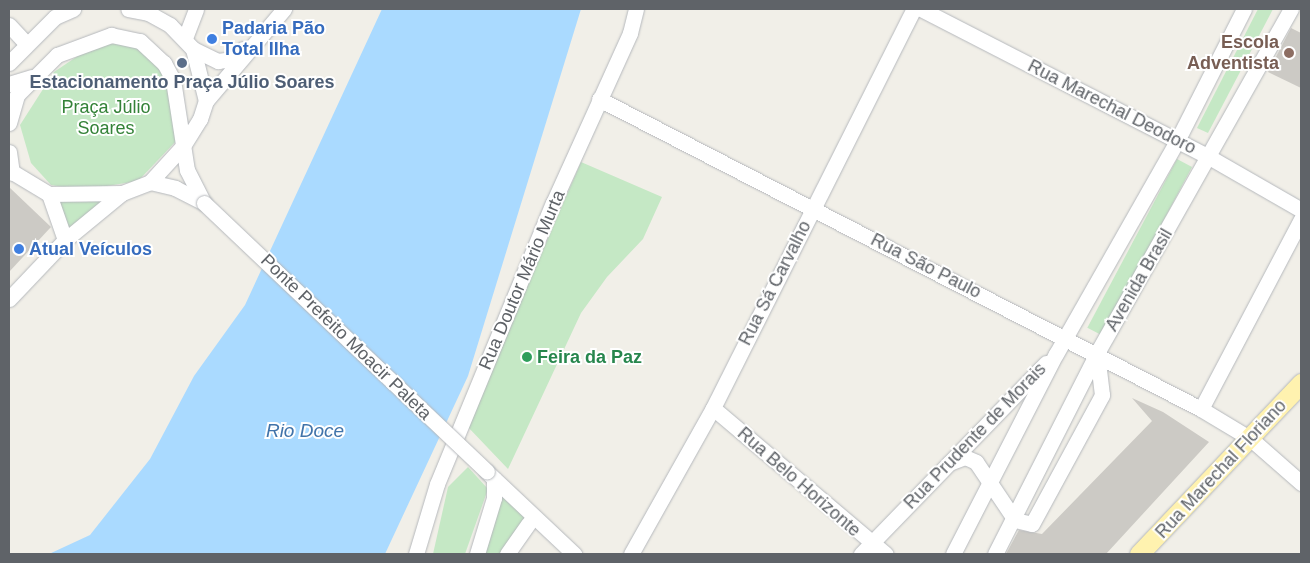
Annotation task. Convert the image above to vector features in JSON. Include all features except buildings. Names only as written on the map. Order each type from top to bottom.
[{"type":"main road","name":"Rua Marechal Floriano","points":[[1140,554],[1251,439],[1301,383]]},
{"type":"street","points":[[9,63],[26,43],[55,17],[73,9]]},
{"type":"street","points":[[128,9],[146,11],[189,44],[218,61],[233,58],[283,9]]},
{"type":"street","points":[[196,9],[189,44],[206,101]]},
{"type":"street","points":[[9,299],[65,240],[122,193],[150,182],[184,146],[200,119],[206,101],[283,9]]},
{"type":"street","name":"Rua Doutor Mário Murta","points":[[416,554],[437,484],[598,100],[630,32],[636,9]]},
{"type":"street","name":"Rua Sá Carvalho","points":[[631,554],[713,408],[914,9]]},
{"type":"street","name":"Rua Marechal Deodoro","points":[[921,9],[1177,140],[1301,210]]},
{"type":"street","points":[[953,554],[1056,354],[1177,140],[1244,9]]},
{"type":"street","name":"Avenida Brasil","points":[[995,554],[1015,520],[1096,348],[1209,157],[1291,9]]},
{"type":"street","points":[[9,25],[26,43]]},
{"type":"street","points":[[9,123],[17,95],[32,77],[57,55],[77,45],[112,35],[140,41],[164,62],[173,80],[184,146]]},
{"type":"street","points":[[9,84],[32,77]]},
{"type":"street","name":"Rua São Paulo","points":[[598,100],[1066,337],[1096,348],[1251,439],[1301,483]]},
{"type":"street","name":"Ponte Prefeito Moacir Paleta","points":[[184,146],[190,180],[204,203],[491,475],[500,494]]},
{"type":"street","points":[[9,152],[10,172],[49,194],[122,193]]},
{"type":"street","name":"Ponte Prefeito Moacir Paleta","points":[[150,182],[175,188],[204,203]]},
{"type":"street","points":[[49,194],[65,240]]},
{"type":"street","points":[[1201,409],[1301,219]]},
{"type":"street","points":[[940,470],[955,459],[964,457],[976,462],[991,481],[1015,520],[1025,525],[1034,521],[1102,395],[1096,348]]},
{"type":"street","name":"Rua Prudente de Morais","points":[[866,549],[940,470],[1056,354],[1096,348]]},
{"type":"street","name":"Rua Belo Horizonte","points":[[713,408],[866,549],[886,554]]},
{"type":"street","points":[[477,554],[500,494],[574,554]]},
{"type":"street","points":[[508,554],[532,520]]},
{"type":"green space","points":[[1258,9],[1273,9],[1208,133],[1197,128]]},
{"type":"green space","name":"Praça Júlio Soares","points":[[128,42],[156,59],[171,88],[180,137],[138,181],[82,190],[51,185],[31,163],[20,125],[54,72],[94,45]]},
{"type":"green space","points":[[1177,159],[1192,167],[1102,336],[1087,328]]},
{"type":"green space","name":"Feira da Paz","points":[[581,162],[662,197],[643,239],[607,277],[581,313],[508,469],[467,426]]},
{"type":"green space","points":[[56,199],[80,202],[109,199],[67,233]]},
{"type":"green space","points":[[468,467],[488,489],[465,554],[433,554],[448,487]]},
{"type":"green space","points":[[501,493],[527,515],[505,554],[479,554]]},
{"type":"water","name":"Rio Doce","points":[[382,9],[581,9],[468,376],[385,554],[49,554],[90,535],[150,459],[194,376],[245,305]]},
{"type":"place","name":"Padaria Pão Total Ilha","points":[[212,39]]},
{"type":"place","name":"Escola Adventista","points":[[1289,53]]},
{"type":"place","name":"Estacionamento Praça Júlio Soares","points":[[182,63]]},
{"type":"place","name":"Atual Veículos","points":[[19,249]]},
{"type":"place","name":"Feira da Paz","points":[[527,357]]}]
